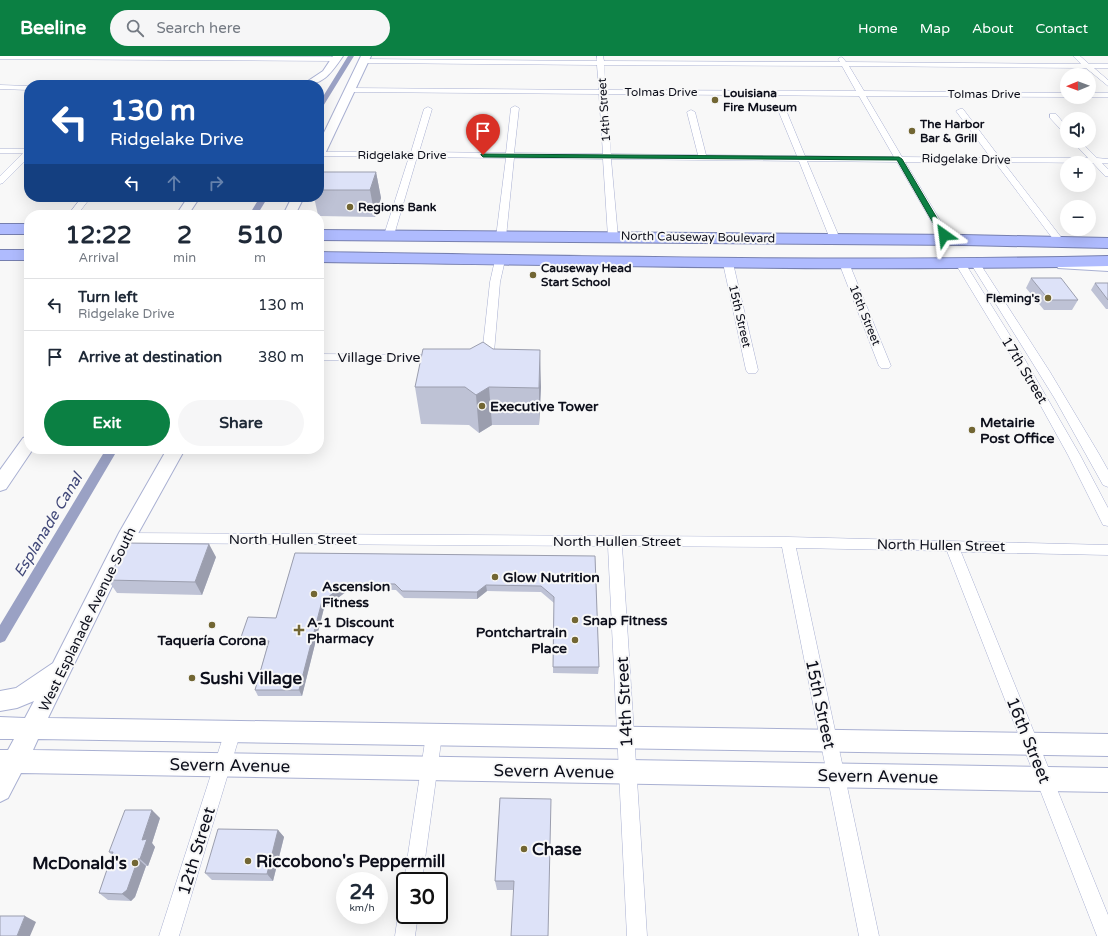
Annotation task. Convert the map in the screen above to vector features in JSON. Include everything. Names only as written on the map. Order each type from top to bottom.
[{"type":"highway","points":[[0,229],[24,229]]},
{"type":"highway","name":"North Causeway Boulevard","points":[[324,235],[470,237],[613,236],[1059,241],[1108,243]]},
{"type":"highway","points":[[593,262],[619,254],[621,247],[610,240],[594,236]]},
{"type":"highway","points":[[438,259],[439,249],[441,247],[470,237]]},
{"type":"highway","points":[[500,260],[503,248],[509,243],[530,237]]},
{"type":"highway","points":[[669,262],[653,256],[649,250],[656,245],[689,238]]},
{"type":"highway","points":[[886,239],[903,249],[905,258],[896,263]]},
{"type":"highway","points":[[960,263],[956,257],[957,252],[962,248],[1001,248],[1011,241]]},
{"type":"highway","points":[[0,255],[24,255]]},
{"type":"highway","name":"North Causeway Boulevard","points":[[324,257],[593,262],[976,264],[1108,260]]},
{"type":"street","points":[[839,56],[946,240]]},
{"type":"street","points":[[1076,56],[1108,84]]},
{"type":"street","points":[[0,57],[337,58]]},
{"type":"street","points":[[316,80],[326,73],[337,58]]},
{"type":"street","points":[[324,144],[366,58],[600,59],[844,64],[1108,66]]},
{"type":"street","name":"14th Street","points":[[600,59],[613,236]]},
{"type":"street","points":[[0,87],[24,88]]},
{"type":"street","name":"Tolmas Drive","points":[[350,90],[1060,94]]},
{"type":"street","points":[[1096,95],[1108,95]]},
{"type":"street","points":[[501,237],[515,108]]},
{"type":"street","points":[[389,235],[428,109]]},
{"type":"street","points":[[782,110],[835,239]]},
{"type":"street","points":[[960,111],[1059,241]]},
{"type":"street","points":[[691,112],[702,157]]},
{"type":"street","points":[[1053,116],[1060,124]]},
{"type":"street","points":[[1083,148],[1090,156]]},
{"type":"street","points":[[0,151],[24,152]]},
{"type":"street","name":"Ridgelake Drive","points":[[324,154],[1060,161]]},
{"type":"street","points":[[0,181],[24,157]]},
{"type":"street","name":"Ridgelake Drive","points":[[1096,161],[1108,161]]},
{"type":"street","points":[[1096,162],[1108,174]]},
{"type":"street","points":[[76,210],[83,202]]},
{"type":"street","name":"North Causeway Boulevard","points":[[1077,242],[1108,238]]},
{"type":"street","points":[[486,372],[484,358],[495,282],[500,260]]},
{"type":"street","name":"15th Street","points":[[728,263],[752,370]]},
{"type":"street","name":"16th Street","points":[[844,263],[885,366]]},
{"type":"street","name":"17th Street","points":[[960,263],[1042,396],[1091,486],[1108,521]]},
{"type":"street","name":"North Causeway Boulevard","points":[[1024,263],[1108,267]]},
{"type":"street","name":"17th Street","points":[[976,264],[1017,327],[1093,454],[1108,482]]},
{"type":"street","name":"Village Drive","points":[[324,357],[449,358]]},
{"type":"street","points":[[0,484],[24,449]]},
{"type":"street","name":"West Esplanade Avenue South","points":[[0,790],[7,761],[32,728],[126,538],[173,454]]},
{"type":"street","name":"North Hullen Street","points":[[126,538],[788,542],[1108,550]]},
{"type":"street","name":"14th Street","points":[[615,541],[627,738],[626,772],[637,936]]},
{"type":"street","name":"15th Street","points":[[788,542],[869,936]]},
{"type":"street","name":"16th Street","points":[[951,545],[1107,936]]},
{"type":"street","points":[[0,701],[12,701],[31,692],[62,668]]},
{"type":"street","points":[[0,728],[1108,745]]},
{"type":"street","name":"12th Street","points":[[169,936],[233,731]]},
{"type":"street","points":[[414,872],[428,768],[434,735]]},
{"type":"street","name":"Severn Avenue","points":[[7,761],[1108,780]]},
{"type":"street","points":[[405,936],[407,924]]},
{"type":"building","points":[[324,172],[376,172],[370,190],[324,190]]},
{"type":"building","points":[[1031,278],[1061,278],[1078,300],[1049,300]]},
{"type":"building","points":[[1095,283],[1108,283],[1108,300]]},
{"type":"building","points":[[483,342],[493,349],[540,350],[539,388],[489,387],[476,395],[465,387],[415,387],[423,349],[470,349]]},
{"type":"building","points":[[126,543],[209,544],[195,582],[108,580]]},
{"type":"building","name":"Pontchartrain Place","points":[[295,553],[595,556],[599,667],[553,667],[554,597],[541,586],[486,585],[477,592],[402,591],[395,584],[348,583],[322,601],[299,690],[255,690],[269,641],[240,640],[248,617],[276,618]]},
{"type":"building","name":"Chase","points":[[500,798],[551,799],[548,936],[511,936],[514,881],[495,881]]},
{"type":"building","points":[[125,810],[152,810],[142,840],[147,839],[127,890],[122,894],[99,893],[113,852],[109,852]]},
{"type":"building","name":"Riccobono's Peppermill","points":[[218,829],[278,830],[267,874],[205,873]]},
{"type":"building","points":[[0,916],[25,916],[17,936],[0,936]]},
{"type":"waterway","name":"Esplanade Canal","points":[[324,100],[351,56]]},
{"type":"waterway","name":"Esplanade Canal","points":[[256,210],[261,202]]},
{"type":"waterway","name":"Esplanade Canal","points":[[0,637],[109,454]]},
{"type":"place","name":"Louisiana Fire Museum","points":[[715,100]]},
{"type":"place","name":"The Harbor Bar & Grill","points":[[912,131]]},
{"type":"place","name":"Regions Bank","points":[[350,207]]},
{"type":"place","name":"Causeway Head Start School","points":[[533,275]]},
{"type":"place","name":"Fleming's","points":[[1048,298]]},
{"type":"place","name":"Executive Tower","points":[[482,406]]},
{"type":"place","name":"Metairie Post Office","points":[[972,430]]},
{"type":"place","name":"Glow Nutrition","points":[[495,577]]},
{"type":"place","name":"Ascension Fitness","points":[[314,594]]},
{"type":"place","name":"Snap Fitness","points":[[575,620]]},
{"type":"place","name":"Taquería Corona","points":[[212,625]]},
{"type":"place","name":"A-1 Discount Pharmacy","points":[[299,630]]},
{"type":"place","name":"Pontchartrain Place","points":[[575,640]]},
{"type":"place","name":"Sushi Village","points":[[192,678]]},
{"type":"place","name":"Chase","points":[[524,849]]},
{"type":"place","name":"Riccobono's Peppermill","points":[[248,861]]},
{"type":"place","name":"McDonald's","points":[[135,863]]},
{"type":"route","points":[[483,155],[899,159],[944,235]]}]
